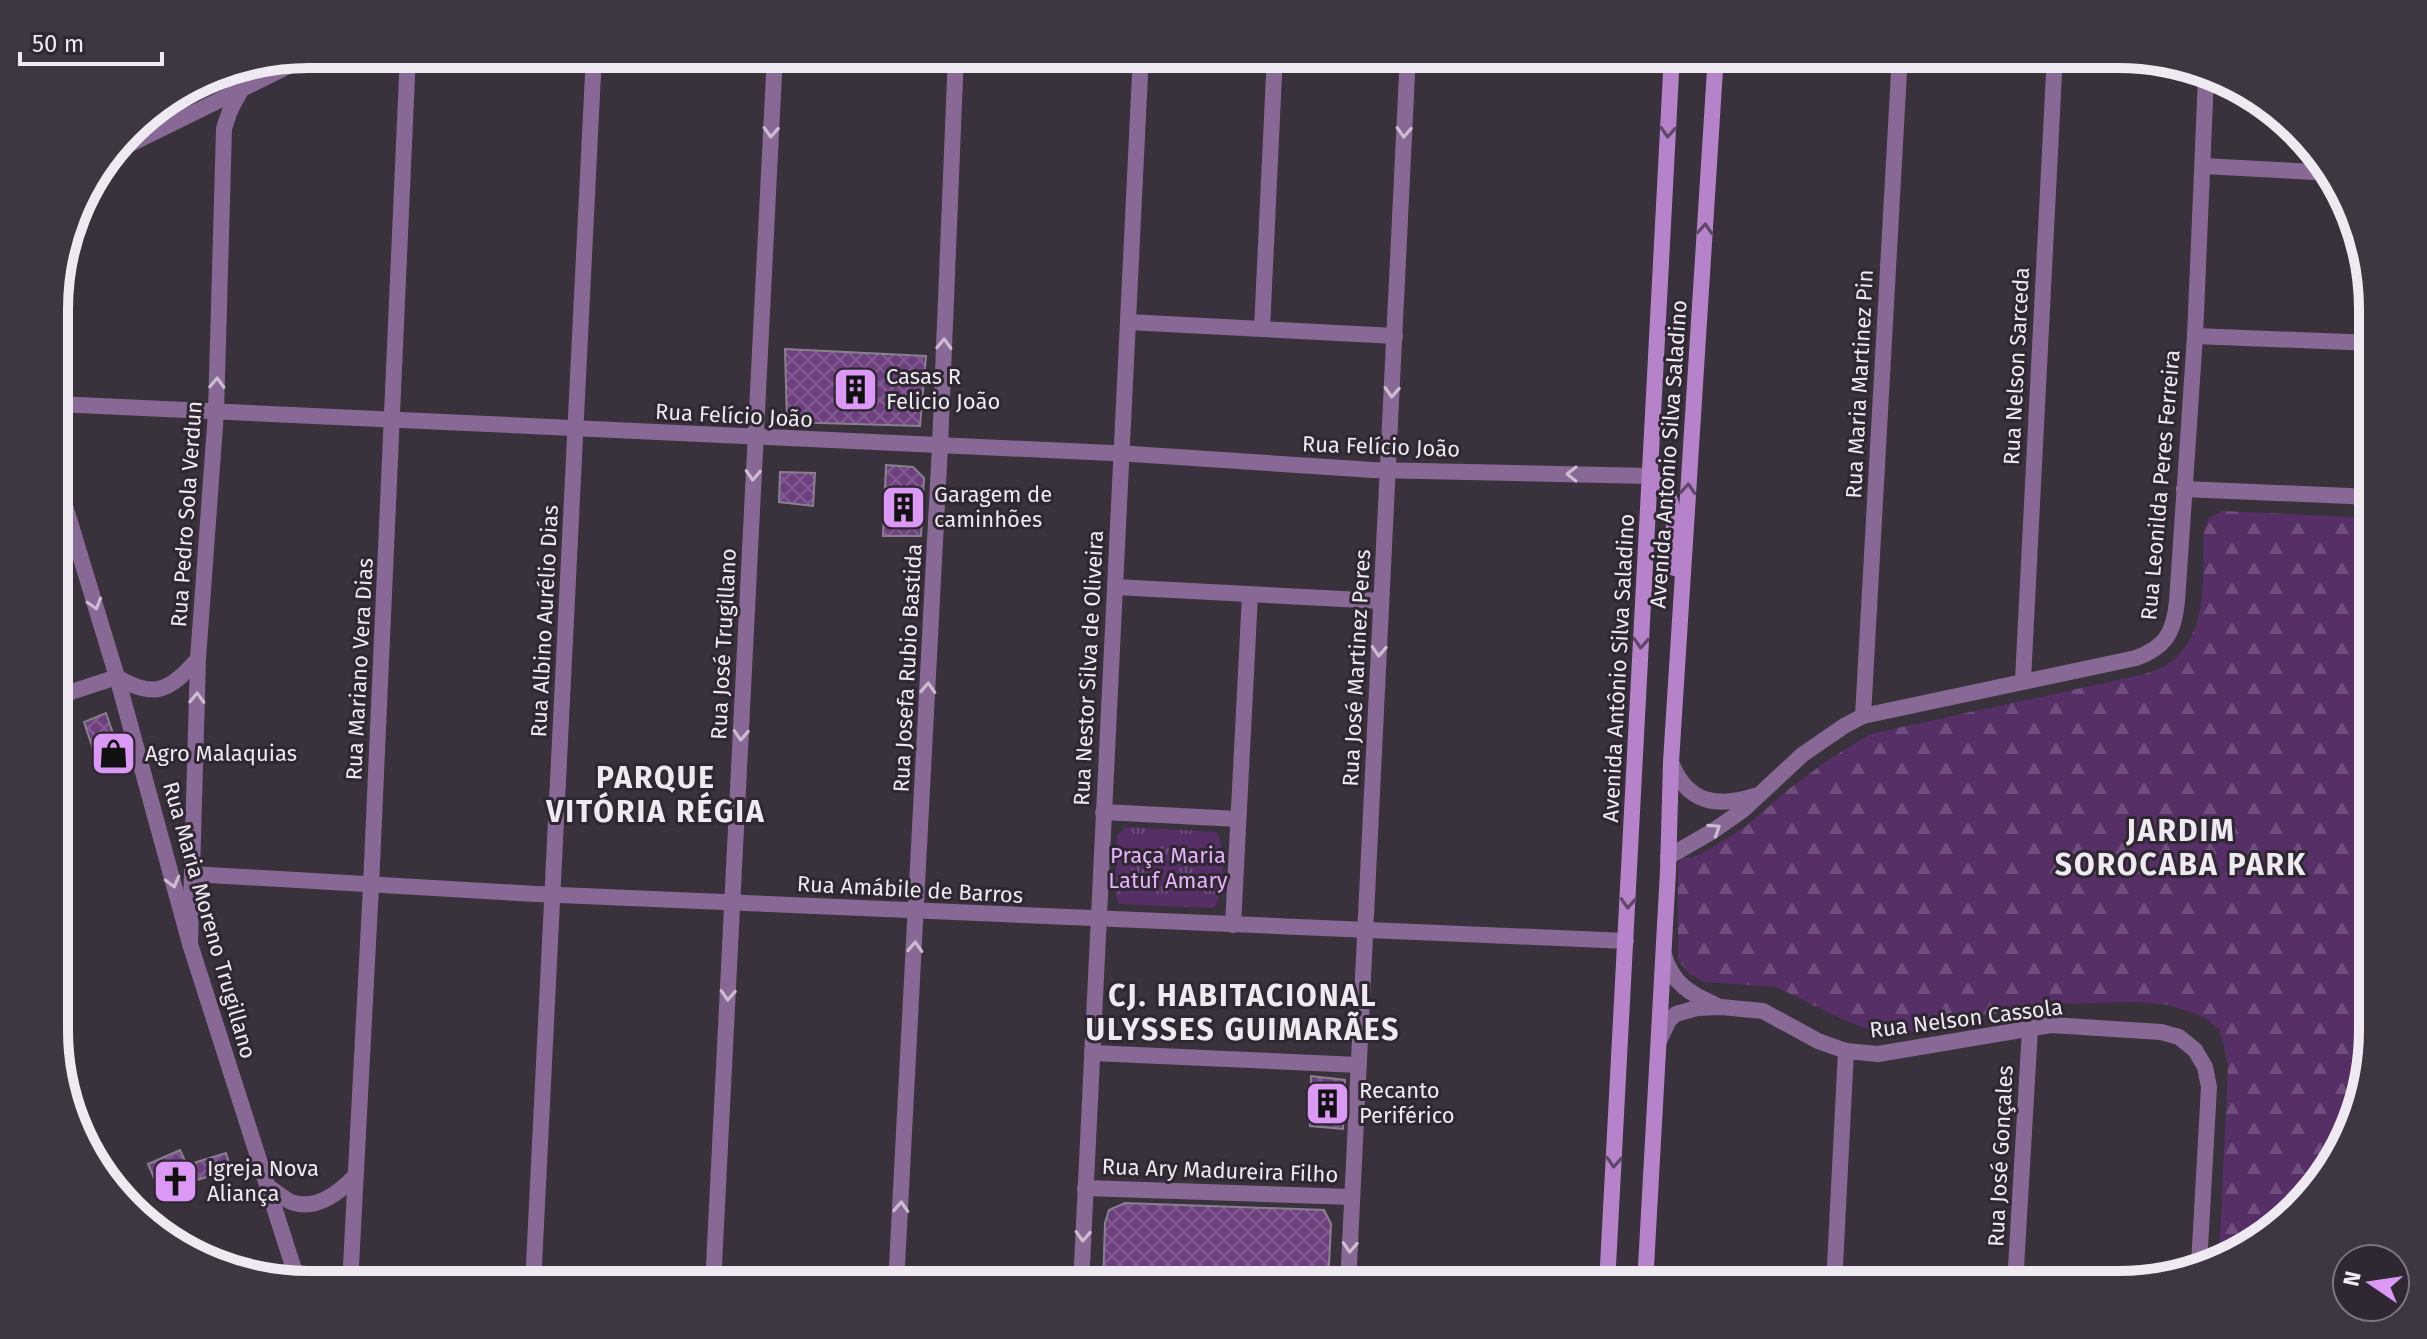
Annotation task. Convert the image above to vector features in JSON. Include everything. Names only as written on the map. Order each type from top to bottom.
[{"type":"main road","name":"Avenida Antônio Silva Saladino","points":[[1608,1270],[1671,68]]},
{"type":"main road","name":"Avenida Antonio Silva Saladino","points":[[1668,857],[1676,673],[1715,68]]},
{"type":"main road","points":[[1650,476],[1663,486],[1672,509],[1676,673]]},
{"type":"main road","points":[[1646,1270],[1668,857]]},
{"type":"street","points":[[1262,329],[1274,68]]},
{"type":"street","name":"Rua José Martinez Peres","points":[[1349,1270],[1407,68]]},
{"type":"street","name":"Rua Maria Martinez Pin","points":[[1863,716],[1899,68]]},
{"type":"street","name":"Rua Nelson Sarceda","points":[[2023,680],[2054,68]]},
{"type":"street","name":"Rua Mariano Vera Dias","points":[[351,1271],[407,69]]},
{"type":"street","name":"Rua Albino Aurélio Dias","points":[[534,1271],[593,69]]},
{"type":"street","name":"Rua José Trugillano","points":[[714,1271],[774,69]]},
{"type":"street","name":"Rua Josefa Rubio Bastida","points":[[897,1271],[940,446],[955,69]]},
{"type":"street","name":"Rua Nestor Silva de Oliveira","points":[[1082,1271],[1140,69]]},
{"type":"street","points":[[137,141],[281,71]]},
{"type":"street","name":"Rua Pedro Sola Verdun","points":[[190,944],[198,659],[216,412],[224,129],[246,77]]},
{"type":"street","name":"Rua Leonilda Peres Ferreira","points":[[1668,857],[1743,810],[1802,755],[1863,716],[2136,658],[2150,653],[2168,636],[2176,615],[2195,336],[2206,85]]},
{"type":"street","points":[[2203,166],[2316,172]]},
{"type":"street","points":[[1128,322],[1395,336]]},
{"type":"street","points":[[2195,336],[2359,342]]},
{"type":"street","name":"Rua Felício João","points":[[69,405],[1121,454],[1388,470],[1650,476]]},
{"type":"street","points":[[2184,489],[2359,496]]},
{"type":"street","name":"Rua Maria Moreno Trugillano","points":[[69,518],[117,677],[190,944],[294,1270]]},
{"type":"street","points":[[1115,587],[1381,601]]},
{"type":"street","points":[[1233,925],[1250,595]]},
{"type":"street","points":[[68,693],[117,677],[137,689],[160,689],[181,678],[198,659]]},
{"type":"street","points":[[1671,762],[1684,786],[1705,799],[1722,803],[1757,796]]},
{"type":"street","points":[[1103,812],[1238,819]]},
{"type":"street","points":[[156,818],[171,831],[182,834],[193,825]]},
{"type":"street","name":"Rua Amábile de Barros","points":[[192,874],[371,886],[917,912],[1626,941]]},
{"type":"street","name":"Rua Nelson Cassola","points":[[1664,955],[1668,969],[1686,990],[1721,1007]]},
{"type":"street","name":"Rua Nelson Cassola","points":[[1659,1041],[1669,1020],[1676,1014],[1697,1008],[1721,1007],[1763,1011],[1818,1041],[1846,1051],[1878,1054],[2051,1025],[2161,1032],[2179,1037],[2195,1050],[2205,1067],[2209,1087],[2199,1257]]},
{"type":"street","name":"Rua José Gonçales","points":[[2016,1270],[2030,1029]]},
{"type":"street","points":[[1835,1270],[1846,1051]]},
{"type":"street","points":[[1092,1053],[1359,1065]]},
{"type":"street","points":[[269,1187],[292,1202],[317,1204],[341,1191],[355,1176]]},
{"type":"street","name":"Rua Ary Madureira Filho","points":[[1085,1188],[1352,1197]]},
{"type":"green space","points":[[2222,511],[2359,517],[2357,1062],[2346,1108],[2318,1164],[2277,1211],[2219,1248],[2228,1065],[2220,1030],[2204,1017],[2169,1005],[2135,1002],[2046,1004],[1905,1034],[1875,1032],[1776,987],[1704,982],[1690,974],[1678,960],[1678,864],[1682,858],[1705,852],[1745,827],[1789,789],[1870,734],[2145,674],[2166,666],[2182,652],[2197,621],[2203,585],[2204,531],[2209,518]]},
{"type":"green space","name":"Praça Maria Latuf Amary","points":[[1126,827],[1216,832],[1222,848],[1223,870],[1214,908],[1119,904],[1115,892],[1117,836]]},
{"type":"building","name":"Casas R Felicio João","points":[[785,349],[926,356],[920,426],[787,422]]},
{"type":"building","name":"Garagem de caminhões","points":[[886,465],[913,467],[924,478],[921,536],[883,536]]},
{"type":"building","points":[[780,472],[815,473],[813,506],[779,502]]},
{"type":"building","points":[[106,713],[123,763],[100,770],[84,722]]},
{"type":"building","name":"Recanto Periférico","points":[[1311,1076],[1345,1080],[1343,1129],[1310,1126]]},
{"type":"building","name":"Igreja Nova Aliança","points":[[180,1150],[187,1165],[226,1153],[231,1169],[160,1192],[148,1164]]},
{"type":"building","points":[[1125,1203],[1324,1210],[1331,1224],[1329,1270],[1103,1271],[1105,1223],[1109,1210]]},
{"type":"place","name":"Casas R Felicio João","points":[[855,389]]},
{"type":"place","name":"Garagem de caminhões","points":[[903,507]]},
{"type":"place","name":"Agro Malaquias","points":[[114,753]]},
{"type":"place","name":"Recanto Periférico","points":[[1328,1103]]},
{"type":"place","name":"Igreja Nova Aliança","points":[[176,1181]]},
{"type":"district","name":"PARQUE VITÓRIA RÉGIA","points":[[656,795]]},
{"type":"district","name":"JARDIM SOROCABA PARK","points":[[2181,848]]},
{"type":"district","name":"CJ. HABITACIONAL ULYSSES GUIMARÃES","points":[[1243,1013]]}]
